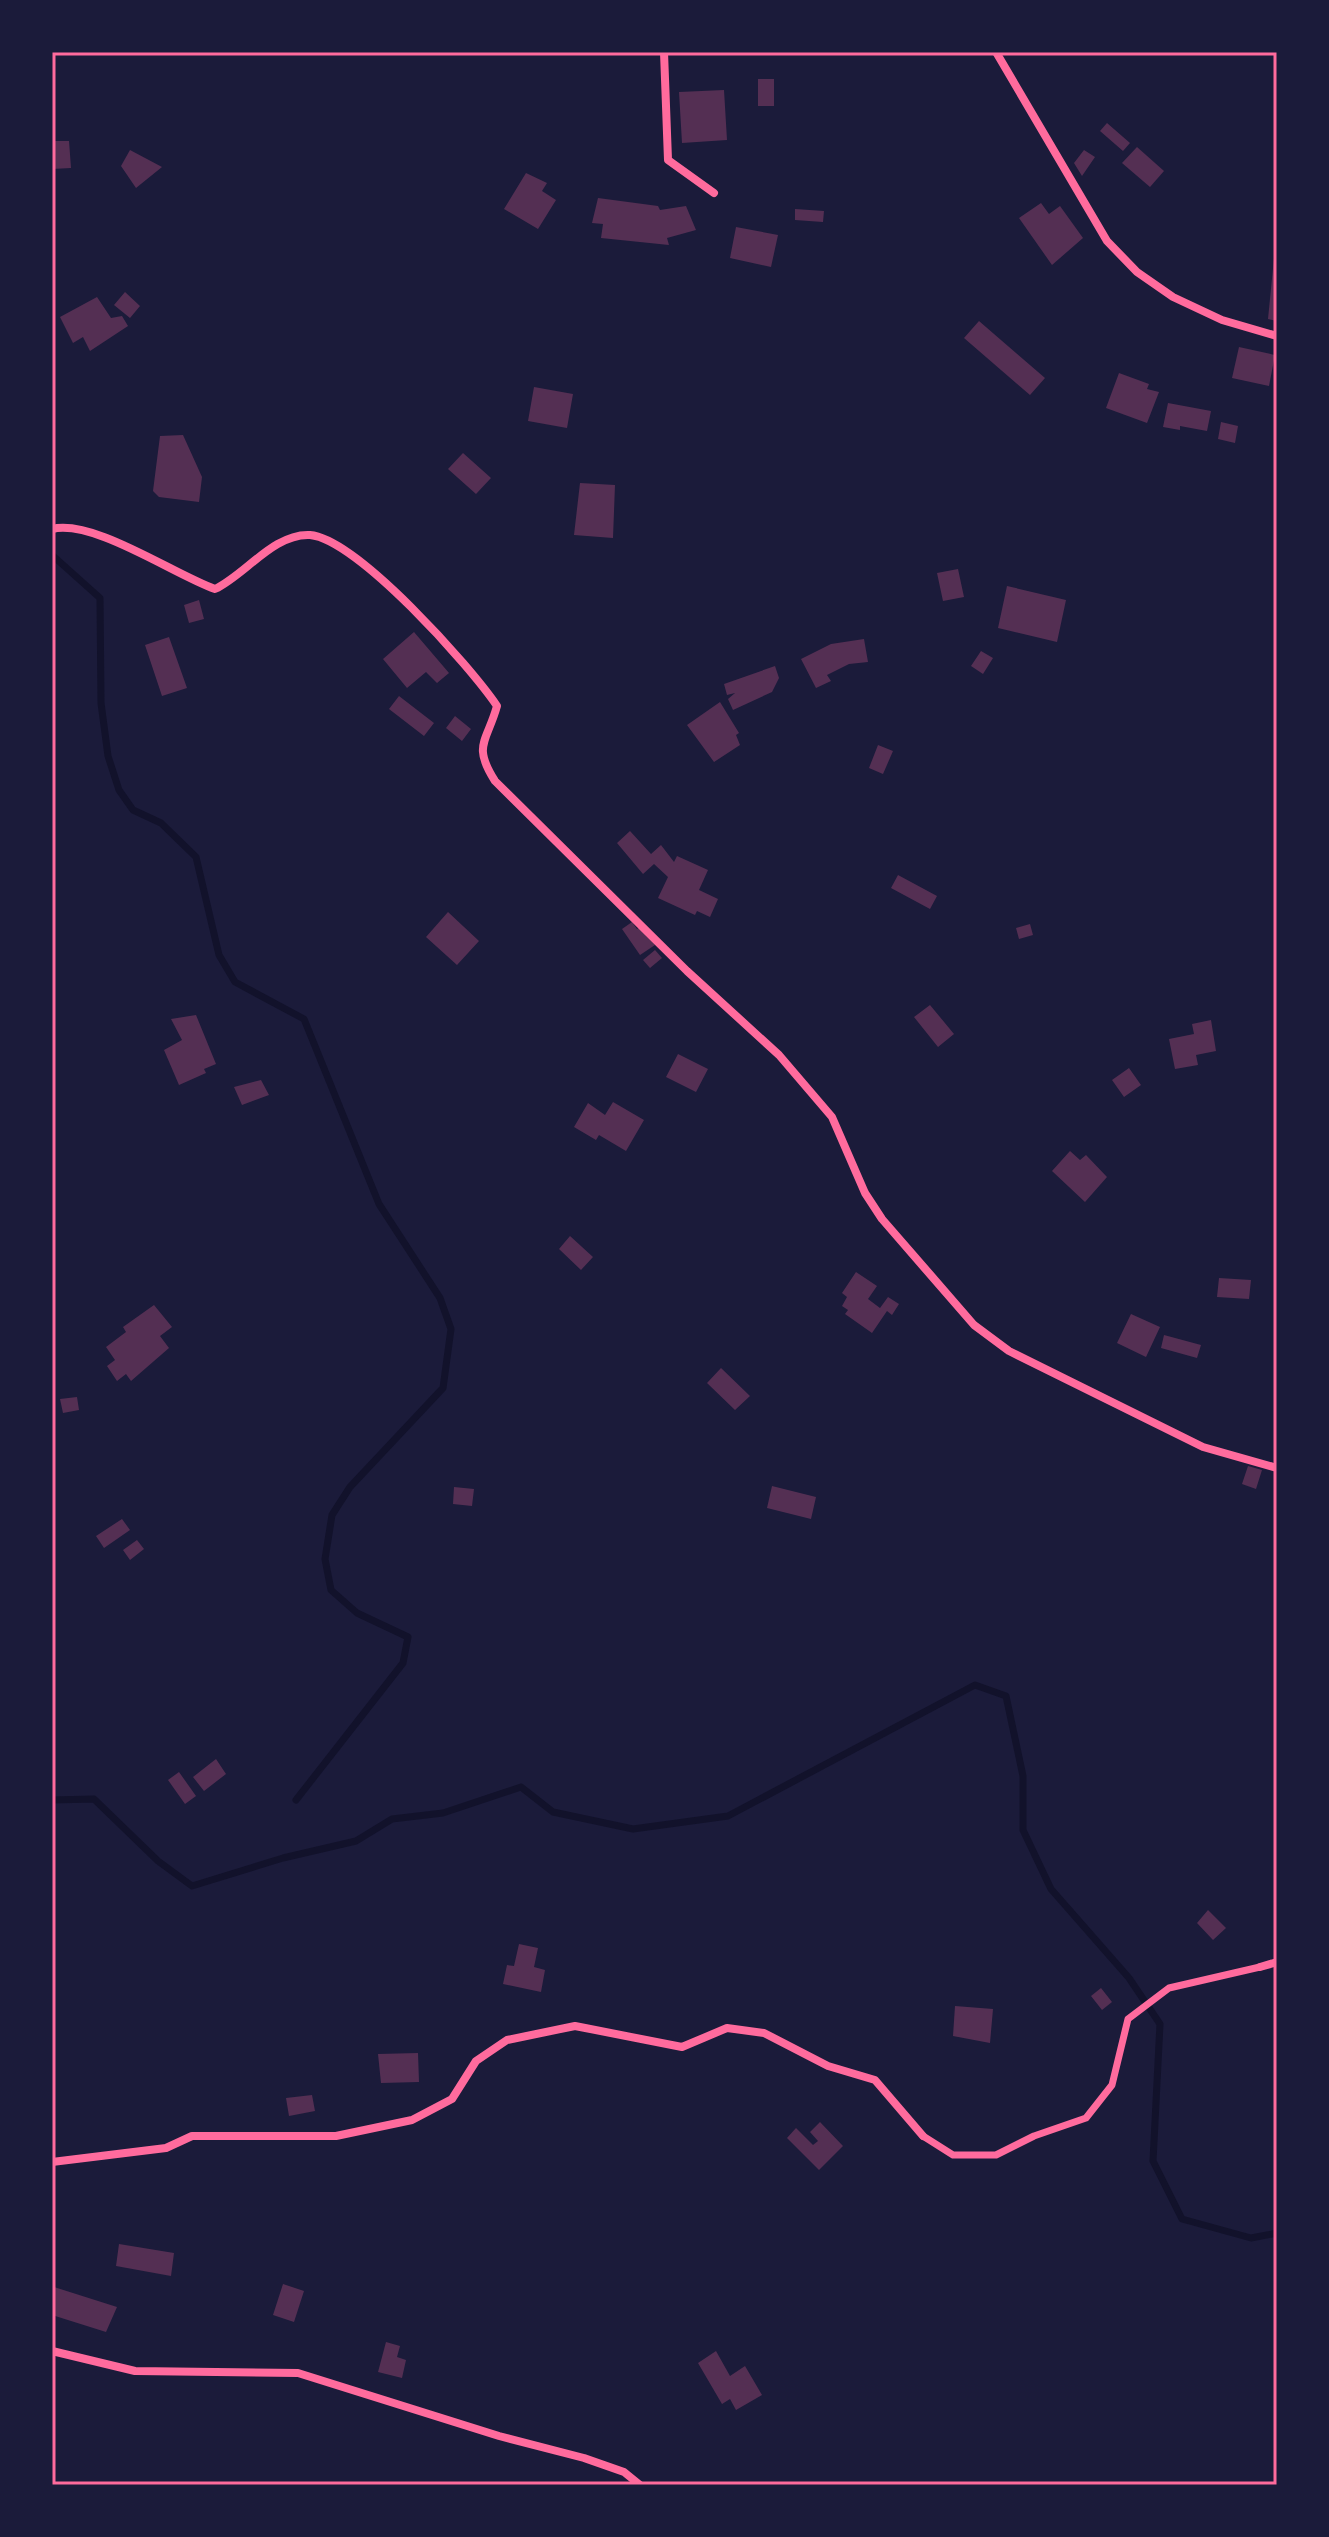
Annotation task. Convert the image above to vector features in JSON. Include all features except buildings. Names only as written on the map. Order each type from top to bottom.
[{"type":"street","points":[[664,52],[668,160],[714,193]]},
{"type":"street","points":[[996,52],[1107,241],[1137,272],[1173,297],[1222,320],[1277,336]]},
{"type":"street","points":[[52,529],[68,525],[139,552],[191,580],[215,589],[233,580],[285,540],[310,535],[350,554],[442,637],[497,706],[481,749],[482,760],[495,781],[687,971],[779,1055],[832,1117],[865,1193],[882,1219],[974,1325],[1009,1351],[1203,1447],[1277,1468]]},
{"type":"street","points":[[52,2162],[166,2148],[192,2136],[336,2136],[412,2120],[452,2099],[476,2061],[507,2040],[575,2026],[682,2047],[727,2028],[764,2033],[828,2066],[875,2080],[923,2136],[953,2155],[996,2155],[1034,2136],[1086,2118],[1112,2085],[1128,2019],[1169,1988],[1277,1962]]},
{"type":"street","points":[[52,2351],[135,2371],[298,2373],[499,2436],[584,2458],[624,2472],[640,2485]]},
{"type":"waterway","points":[[52,555],[100,598],[101,703],[108,756],[119,790],[133,810],[161,823],[196,857],[219,955],[235,982],[304,1019],[379,1204],[440,1298],[451,1329],[443,1388],[350,1487],[332,1515],[325,1559],[331,1590],[357,1613],[408,1637],[403,1663],[296,1800]]},
{"type":"waterway","points":[[52,1800],[94,1799],[158,1861],[192,1886],[283,1858],[356,1841],[392,1819],[443,1813],[521,1787],[553,1812],[633,1829],[728,1816],[975,1685],[1006,1696],[1023,1776],[1023,1830],[1051,1889],[1129,1978],[1160,2024],[1153,2161],[1182,2219],[1251,2238],[1277,2233]]}]
